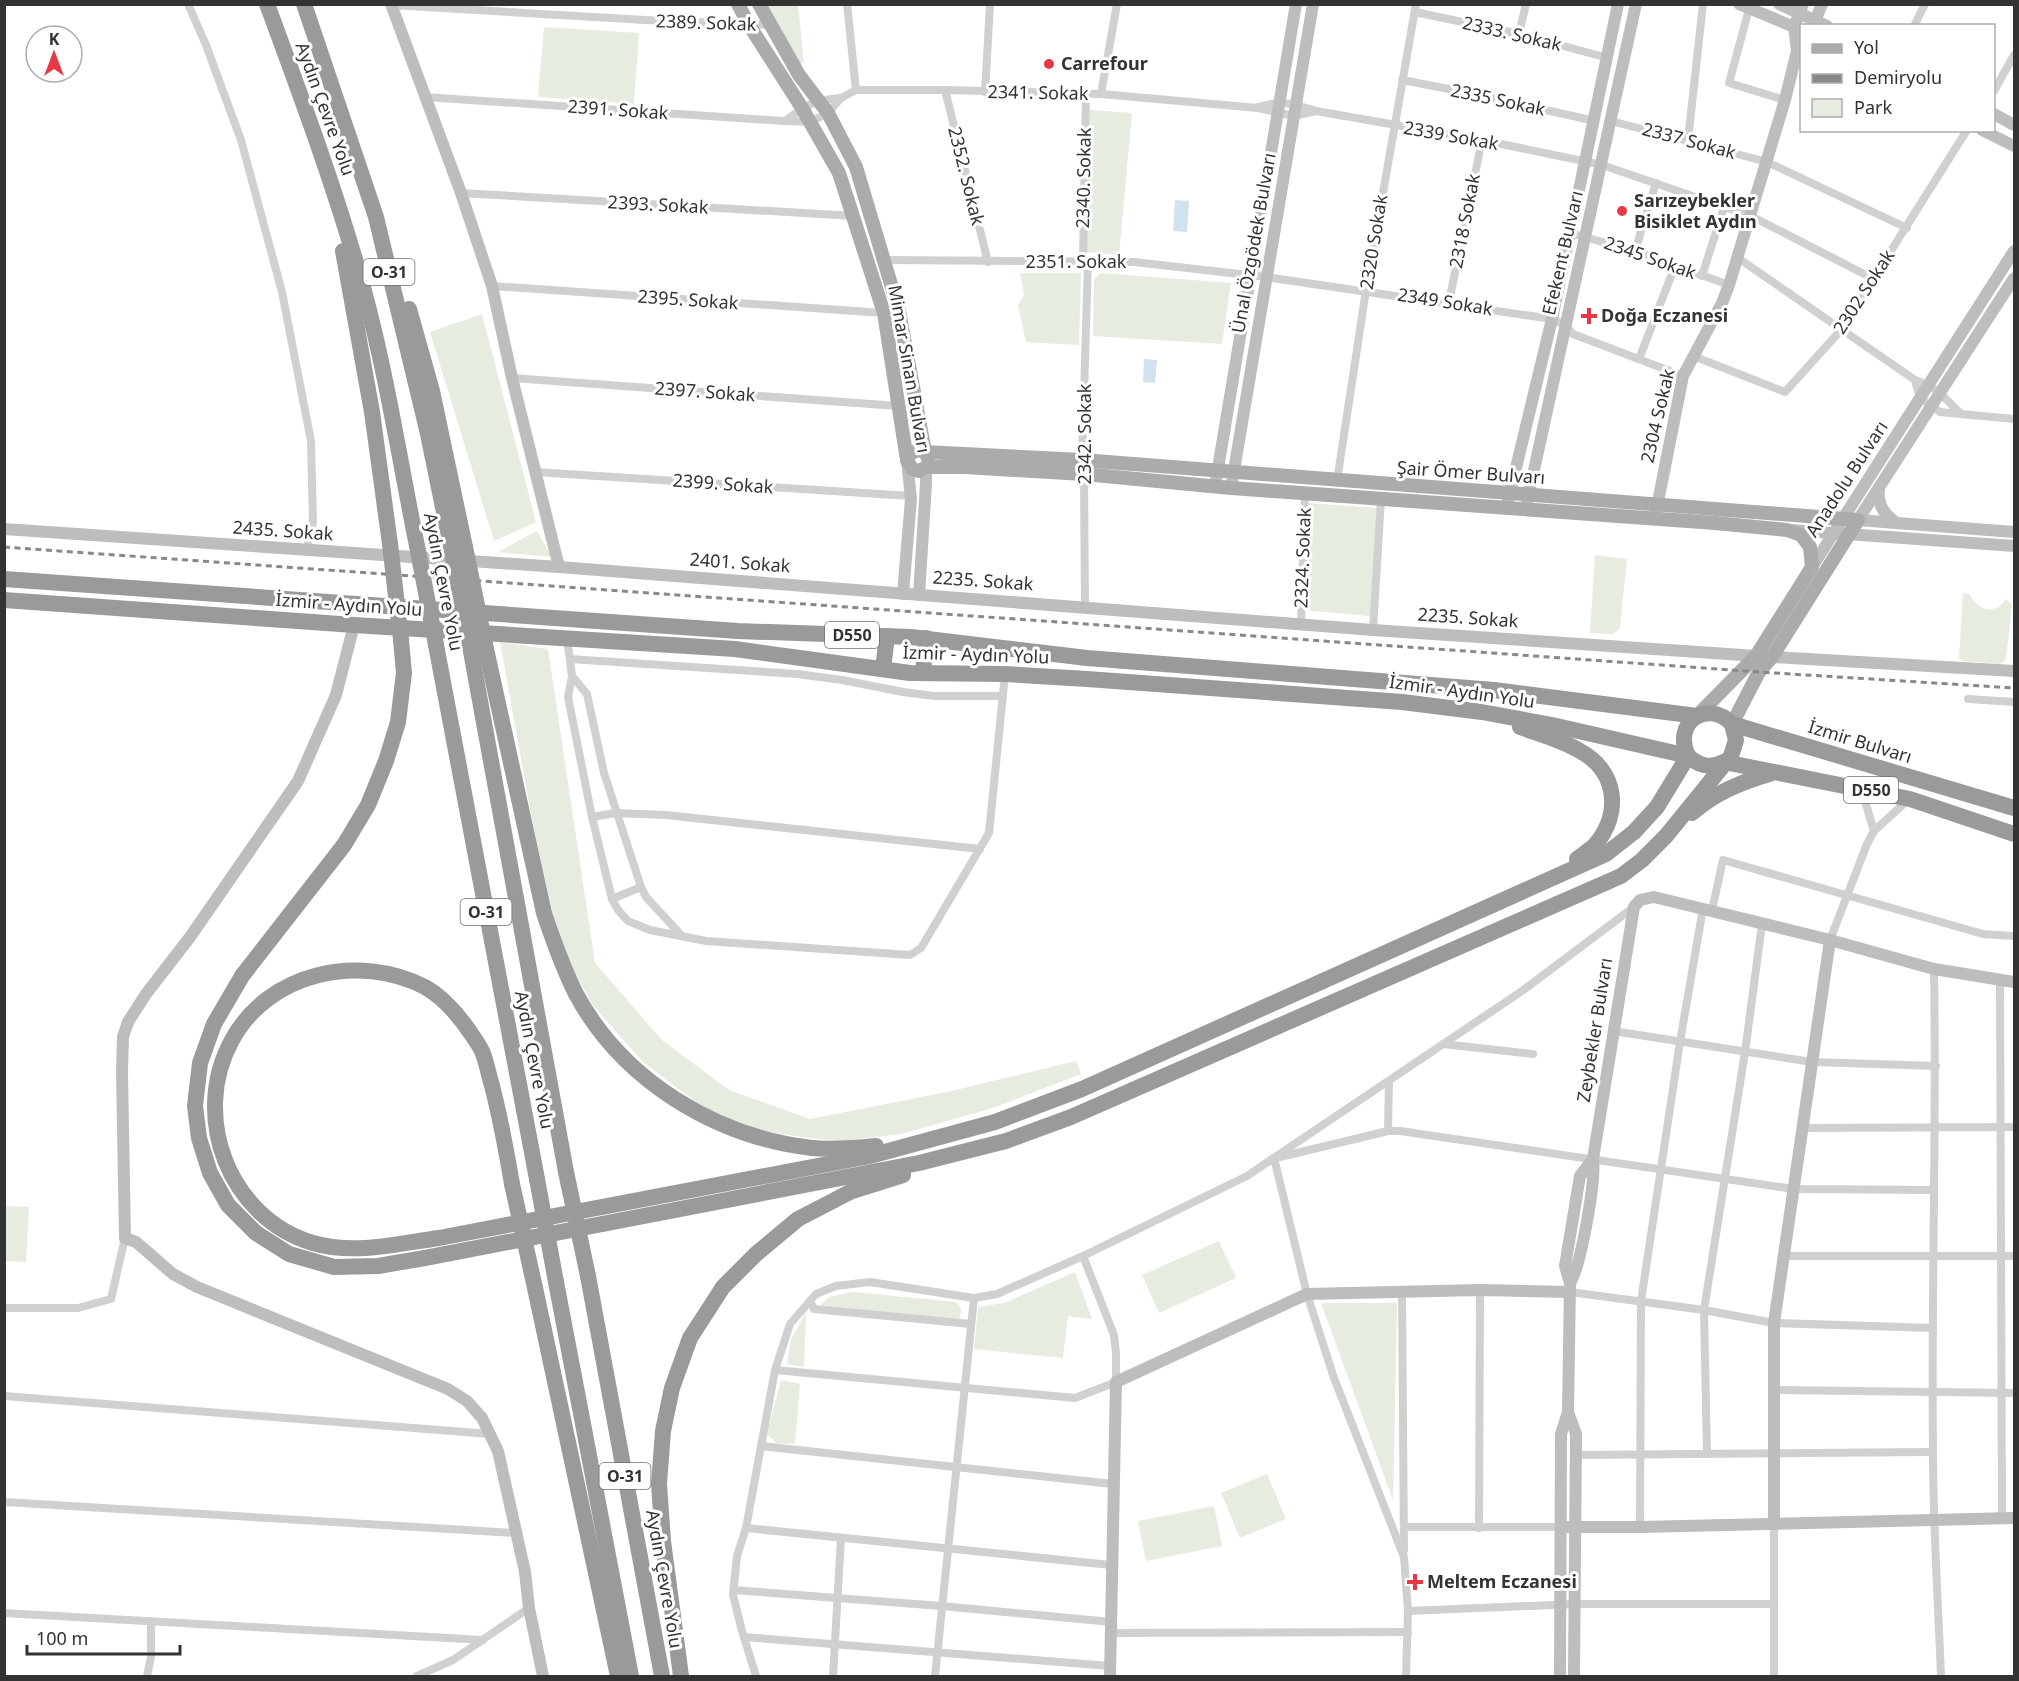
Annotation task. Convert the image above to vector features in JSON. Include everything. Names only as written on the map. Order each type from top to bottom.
[{"type":"highway","name":"Aydın Çevre Yolu","points":[[267,4],[331,182],[358,268],[373,333],[417,546],[631,1677]]},
{"type":"highway","name":"Aydın Çevre Yolu","points":[[304,4],[376,217],[428,434],[458,547],[478,647],[566,1172],[588,1276],[662,1677]]},
{"type":"highway","points":[[331,182],[372,412],[390,544],[404,673],[398,722],[386,761],[368,805],[344,845],[242,976],[214,1024],[200,1063],[195,1106],[199,1138],[207,1164],[228,1205],[256,1233],[289,1254],[334,1267],[378,1266],[514,1242],[919,1163],[1006,1141]]},
{"type":"highway","name":"İzmir - Aydın Yolu","points":[[4,579],[738,631],[926,638],[1087,658],[1494,690],[1697,716]]},
{"type":"highway","name":"İzmir - Aydın Yolu","points":[[4,600],[735,649],[923,673],[1005,674],[1390,701],[1482,712],[1552,725],[1688,756],[1701,765],[1716,766],[1724,762]]},
{"type":"highway","points":[[883,669],[887,636]]},
{"type":"highway","points":[[923,673],[926,638]]},
{"type":"highway","points":[[478,647],[553,941],[577,994],[601,1031],[635,1068],[680,1104],[720,1124],[768,1140],[814,1148],[862,1147],[934,1140]]},
{"type":"highway","points":[[1482,712],[1580,751],[1596,762],[1608,779],[1613,795],[1611,813],[1604,833],[1594,846],[1544,882]]},
{"type":"highway","name":"İzmir Bulvarı","points":[[1697,716],[1704,713],[1720,715],[1731,724],[2014,808]]},
{"type":"highway","points":[[618,1677],[535,1288],[512,1184],[506,1148],[482,1051],[458,1015],[427,988],[390,973],[349,969],[311,976],[276,993],[259,1007],[232,1039],[222,1060],[216,1089],[215,1112],[218,1137],[234,1183],[250,1204],[276,1225],[312,1242],[347,1249],[439,1238],[870,1156],[995,1122],[1082,1089],[1606,854],[1634,832],[1657,807],[1688,756],[1683,738],[1688,724],[1697,716]]},
{"type":"highway","points":[[1666,836],[1735,748],[1735,732],[1731,724]]},
{"type":"highway","name":"D550","points":[[1724,762],[1910,799],[2014,834]]},
{"type":"highway","points":[[681,1677],[663,1541],[659,1484],[663,1431],[672,1388],[690,1338],[723,1287],[756,1254],[798,1219],[852,1191],[1006,1141],[1071,1117],[1621,876],[1715,795],[1738,783],[1776,772]]},
{"type":"main road","name":"Mimar Sinan Bulvarı","points":[[738,4],[748,25],[802,108],[839,173],[884,313],[907,460]]},
{"type":"main road","name":"Mimar Sinan Bulvarı","points":[[759,4],[799,75],[828,113],[856,167],[899,311],[925,452]]},
{"type":"main road","name":"Şair Ömer Bulvarı","points":[[1508,501],[1381,498],[1231,488],[1083,467],[915,450],[909,454],[907,460],[912,469],[919,471],[926,467],[1083,467],[1217,471],[1337,481],[1527,503],[1655,519],[1787,530]]},
{"type":"main road","points":[[925,452],[928,460],[926,467]]},
{"type":"main road","name":"Şair Ömer Bulvarı","points":[[1527,503],[1657,504],[1858,520]]},
{"type":"main road","name":"Anadolu Bulvarı","points":[[1731,724],[1759,672],[1772,657],[1858,520]]},
{"type":"main road","points":[[1787,530],[1801,535],[1810,547],[1812,567]]},
{"type":"main road","name":"Anadolu Bulvarı","points":[[1697,716],[1756,656],[1812,567]]},
{"type":"street","points":[[188,4],[206,45],[241,140],[282,292],[311,441],[313,523],[306,551]]},
{"type":"street","points":[[847,4],[856,90]]},
{"type":"street","points":[[985,92],[990,4]]},
{"type":"street","points":[[1101,94],[1117,4]]},
{"type":"street","name":"Ünal Özgödek Bulvarı","points":[[1215,486],[1296,4]]},
{"type":"street","name":"Ünal Özgödek Bulvarı","points":[[1231,488],[1313,4]]},
{"type":"street","points":[[1519,34],[1526,4]]},
{"type":"street","name":"Efekent Bulvarı","points":[[1508,501],[1552,319],[1618,4]]},
{"type":"street","name":"Efekent Bulvarı","points":[[1527,503],[1636,4]]},
{"type":"street","points":[[1688,140],[1703,4]]},
{"type":"street","points":[[1779,4],[1802,9],[1819,24]]},
{"type":"street","points":[[1819,24],[1822,4]]},
{"type":"street","points":[[1915,24],[1925,4]]},
{"type":"street","points":[[391,5],[462,193],[492,286],[512,378],[559,567]]},
{"type":"street","name":"2389. Sokak","points":[[391,5],[770,26]]},
{"type":"street","points":[[1785,100],[1729,83],[1744,7],[1798,29]]},
{"type":"street","name":"2333. Sokak","points":[[1415,8],[1608,58]]},
{"type":"street","name":"2320 Sokak","points":[[1337,481],[1366,290],[1415,8]]},
{"type":"street","points":[[1799,48],[1798,29],[1802,9]]},
{"type":"street","name":"2304 Sokak","points":[[1655,519],[1683,376],[1722,303],[1729,285],[1799,48]]},
{"type":"street","points":[[1995,89],[2014,55]]},
{"type":"street","name":"2335 Sokak","points":[[1402,80],[1595,122]]},
{"type":"street","name":"2341. Sokak","points":[[828,113],[841,98],[856,90],[1101,94],[1258,108],[1277,107]]},
{"type":"street","name":"2352. Sokak","points":[[945,90],[988,262]]},
{"type":"street","name":"2340. Sokak","points":[[1086,94],[1086,261]]},
{"type":"street","name":"2391. Sokak","points":[[425,97],[810,122]]},
{"type":"street","points":[[784,122],[802,108],[818,100],[841,98]]},
{"type":"street","points":[[1277,107],[1294,110]]},
{"type":"street","name":"2339 Sokak","points":[[1294,110],[1316,111],[1482,140],[1602,165],[1751,216],[1866,275]]},
{"type":"street","points":[[810,122],[828,113]]},
{"type":"street","points":[[1995,114],[2014,124]]},
{"type":"street","name":"2337 Sokak","points":[[1611,121],[1767,162],[1907,228]]},
{"type":"street","name":"2302 Sokak","points":[[1693,356],[1785,392],[1841,330],[1966,132]]},
{"type":"street","points":[[1986,132],[2014,146]]},
{"type":"street","name":"2318 Sokak","points":[[1449,302],[1482,140]]},
{"type":"street","points":[[1635,251],[1656,183]]},
{"type":"street","name":"2393. Sokak","points":[[462,193],[854,216]]},
{"type":"street","points":[[1702,276],[1724,207]]},
{"type":"street","name":"2345 Sokak","points":[[1570,233],[1635,251],[1729,285]]},
{"type":"street","name":"Anadolu Bulvarı","points":[[1812,567],[2014,251]]},
{"type":"street","points":[[1738,258],[1915,380],[1929,384],[1960,413]]},
{"type":"street","points":[[869,263],[885,260]]},
{"type":"street","name":"2351. Sokak","points":[[885,260],[1134,262],[1266,277]]},
{"type":"street","name":"2342. Sokak","points":[[1085,606],[1083,467],[1086,261]]},
{"type":"street","points":[[1639,359],[1676,266]]},
{"type":"street","points":[[2002,271],[2014,277]]},
{"type":"street","name":"2349 Sokak","points":[[1266,277],[1449,302],[1552,319],[1565,325],[1573,334],[1683,376]]},
{"type":"street","name":"Anadolu Bulvarı","points":[[1858,520],[2014,277]]},
{"type":"street","name":"2395. Sokak","points":[[492,286],[884,313]]},
{"type":"street","points":[[884,313],[899,311]]},
{"type":"street","name":"2397. Sokak","points":[[512,378],[898,406]]},
{"type":"street","points":[[1915,380],[1920,398],[1940,412],[2014,419]]},
{"type":"street","name":"Mimar Sinan Bulvarı","points":[[903,594],[911,496],[907,460]]},
{"type":"street","name":"Mimar Sinan Bulvarı","points":[[919,595],[926,467]]},
{"type":"street","name":"2399. Sokak","points":[[535,472],[911,496]]},
{"type":"street","points":[[1879,489],[1879,504],[1883,512],[1898,523]]},
{"type":"street","name":"2324. Sokak","points":[[1301,624],[1305,493]]},
{"type":"street","points":[[1373,630],[1381,498]]},
{"type":"street","name":"Şair Ömer Bulvarı","points":[[1858,520],[2014,532]]},
{"type":"street","name":"2435. Sokak","points":[[4,529],[559,567]]},
{"type":"street","name":"Şair Ömer Bulvarı","points":[[1787,530],[2014,546]]},
{"type":"street","name":"2401. Sokak","points":[[559,567],[919,595]]},
{"type":"street","name":"2235. Sokak","points":[[919,595],[1373,630],[2014,671]]},
{"type":"street","points":[[4,1308],[78,1308],[111,1299],[125,1238],[122,1072],[123,1037],[128,1022],[298,781],[336,695],[354,625]]},
{"type":"street","points":[[567,638],[572,676],[568,697],[592,817],[612,899],[628,921],[650,930],[706,941],[910,956],[921,948],[989,833],[1005,674]]},
{"type":"street","points":[[570,659],[797,674],[934,696],[1003,696]]},
{"type":"street","points":[[572,676],[587,694],[615,813],[641,887],[646,897],[682,936]]},
{"type":"street","points":[[1968,699],[2014,702]]},
{"type":"street","points":[[1861,788],[1874,831]]},
{"type":"street","points":[[1774,1677],[1774,1323],[1830,940],[1874,831],[1910,799]]},
{"type":"street","points":[[592,817],[615,813],[666,815],[980,849]]},
{"type":"street","points":[[1640,1527],[1641,1301],[1680,1042],[1707,909],[1723,860],[1983,934],[2014,936]]},
{"type":"street","points":[[612,899],[641,887]]},
{"type":"street","points":[[756,1677],[744,1637],[734,1590],[737,1556],[746,1528],[775,1370],[790,1324],[816,1294],[836,1286],[870,1282],[974,1298],[997,1294],[1083,1256],[1247,1176],[1522,991],[1634,907],[1640,900],[1654,897],[1830,940],[1934,969],[2014,982]]},
{"type":"street","name":"Zeybekler Bulvarı","points":[[1560,1677],[1561,1434],[1568,1412],[1570,1287],[1580,1257],[1594,1177],[1593,1159],[1634,907]]},
{"type":"street","points":[[1707,1454],[1704,1310],[1745,1052],[1762,924]]},
{"type":"street","points":[[1934,969],[1936,1066],[1933,1190],[1933,1452],[1941,1677]]},
{"type":"street","points":[[1404,1527],[1640,1527],[2008,1518],[2000,1394],[2000,980]]},
{"type":"street","points":[[1613,1031],[1812,1062],[1936,1066]]},
{"type":"street","points":[[1443,1044],[1533,1054]]},
{"type":"street","points":[[1388,1131],[1389,1081]]},
{"type":"street","points":[[1803,1128],[2014,1127]]},
{"type":"street","points":[[1274,1158],[1388,1131],[1400,1131],[1794,1189],[1933,1190]]},
{"type":"street","points":[[1274,1158],[1308,1294],[1335,1378],[1404,1557]]},
{"type":"street","points":[[125,1238],[136,1242],[173,1274],[197,1287],[448,1389],[467,1401],[482,1418],[498,1450],[525,1572],[529,1608],[543,1677]]},
{"type":"street","points":[[744,1637],[938,1653],[1110,1671],[1116,1353],[1114,1335],[1083,1256]]},
{"type":"street","points":[[1783,1256],[2014,1256]]},
{"type":"street","points":[[775,1370],[1075,1398],[1116,1382],[1308,1294],[1570,1287],[1774,1323],[1933,1328]]},
{"type":"street","points":[[1479,1528],[1480,1290]]},
{"type":"street","points":[[1402,1292],[1404,1557],[1408,1611],[1406,1677]]},
{"type":"street","points":[[935,1677],[974,1298]]},
{"type":"street","points":[[810,1301],[814,1309],[971,1323]]},
{"type":"street","points":[[1774,1390],[2014,1393]]},
{"type":"street","points":[[4,1396],[490,1434]]},
{"type":"street","name":"Zeybekler Bulvarı","points":[[1568,1412],[1576,1434],[1574,1677]]},
{"type":"street","points":[[761,1446],[1113,1484]]},
{"type":"street","points":[[1575,1455],[1933,1452]]},
{"type":"street","points":[[4,1502],[516,1533]]},
{"type":"street","points":[[746,1528],[1111,1565]]},
{"type":"street","points":[[832,1677],[841,1538]]},
{"type":"street","points":[[734,1590],[941,1606],[1111,1627],[1408,1632]]},
{"type":"street","points":[[1408,1611],[1560,1604],[1773,1604]]},
{"type":"street","points":[[417,1677],[453,1660],[529,1608]]},
{"type":"street","points":[[4,1613],[483,1640]]},
{"type":"street","points":[[147,1677],[151,1657],[151,1621]]},
{"type":"green space","points":[[766,5],[798,5],[804,63],[800,64]]},
{"type":"green space","points":[[544,27],[639,33],[634,104],[538,97]]},
{"type":"green space","points":[[1090,110],[1132,113],[1119,255],[1085,252]]},
{"type":"green space","points":[[1020,273],[1081,273],[1079,345],[1026,342],[1018,305],[1024,295]]},
{"type":"green space","points":[[1101,273],[1231,283],[1222,344],[1093,336],[1094,279]]},
{"type":"green space","points":[[482,314],[536,522],[494,541],[430,332]]},
{"type":"green space","points":[[1309,503],[1377,508],[1370,616],[1303,610]]},
{"type":"green space","points":[[537,531],[552,557],[498,552]]},
{"type":"green space","points":[[1595,555],[1627,559],[1620,628],[1613,634],[1590,633]]},
{"type":"green space","points":[[1963,593],[1969,594],[1977,604],[1986,609],[1996,608],[2006,599],[2012,605],[2006,659],[2000,664],[1963,661],[1959,658]]},
{"type":"green space","points":[[500,642],[548,649],[595,963],[662,1040],[729,1090],[810,1119],[947,1092],[1076,1061],[1081,1074],[993,1108],[901,1134],[839,1141],[753,1129],[704,1108],[644,1063],[592,1004],[570,964],[552,910],[532,819]]},
{"type":"green space","points":[[4,1206],[29,1207],[26,1262],[5,1261]]},
{"type":"green space","points":[[1219,1241],[1236,1278],[1159,1313],[1142,1275]]},
{"type":"green space","points":[[1075,1272],[1092,1319],[1068,1316],[1063,1358],[974,1349],[978,1307],[1004,1303]]},
{"type":"green space","points":[[852,1292],[956,1302],[961,1309],[960,1321],[820,1306],[829,1297]]},
{"type":"green space","points":[[1321,1303],[1397,1303],[1393,1500]]},
{"type":"green space","points":[[806,1312],[804,1367],[787,1364],[791,1340]]},
{"type":"green space","points":[[781,1380],[800,1384],[795,1444],[776,1443],[767,1434]]},
{"type":"green space","points":[[1267,1474],[1286,1519],[1240,1538],[1221,1493]]},
{"type":"green space","points":[[1214,1506],[1222,1546],[1146,1561],[1138,1521]]},
{"type":"water","points":[[1175,200],[1189,201],[1187,232],[1173,231]]},
{"type":"water","points":[[1144,359],[1157,360],[1155,383],[1143,382]]},
{"type":"railway","points":[[4,547],[1759,672],[2014,688]]},
{"type":"place","name":"Carrefour","points":[[1049,64]]},
{"type":"place","name":"Sarızeybekler Bisiklet Aydın","points":[[1622,211]]},
{"type":"place","name":"Doğa Eczanesi","points":[[1589,316]]},
{"type":"place","name":"Meltem Eczanesi","points":[[1415,1582]]}]
